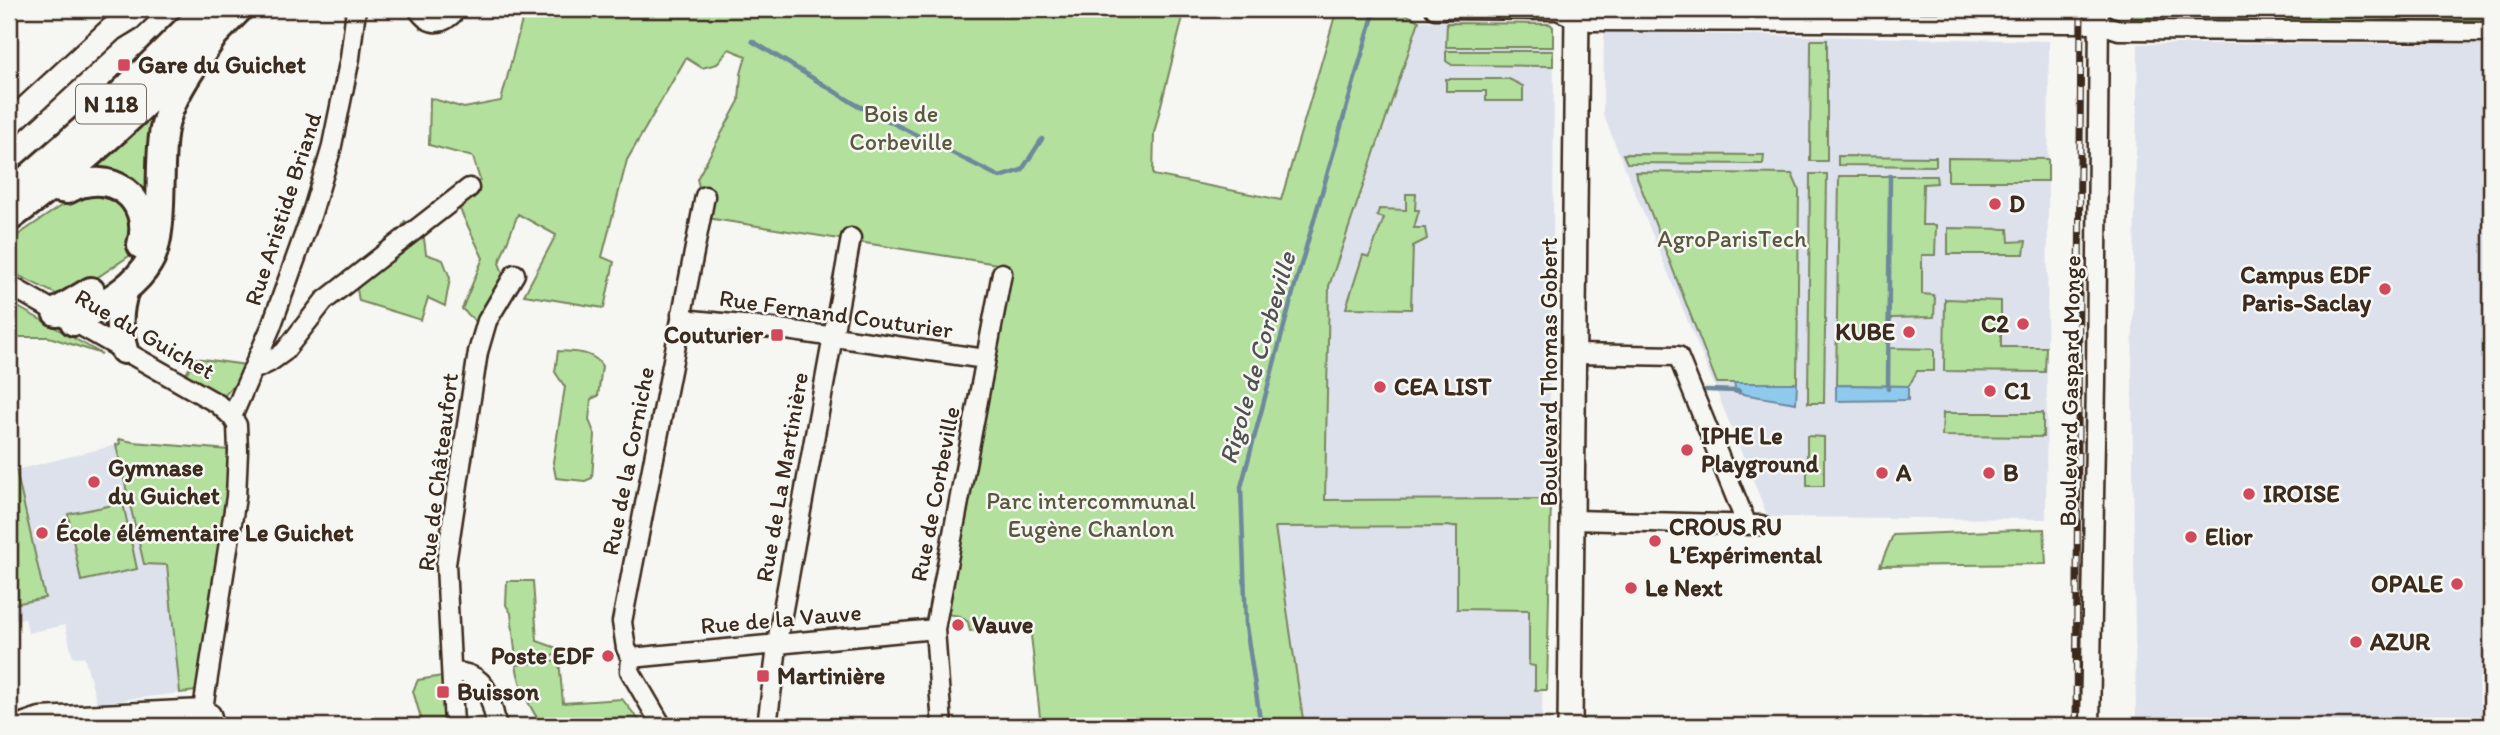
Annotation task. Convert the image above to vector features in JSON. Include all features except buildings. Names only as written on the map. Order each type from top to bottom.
[{"type":"highway","name":"N 118","points":[[9,195],[99,116],[207,9]]},
{"type":"highway","points":[[65,317],[125,289],[141,275],[154,252],[158,228],[161,152],[167,115],[178,88],[214,35],[239,9]]},
{"type":"highway","name":"N 118","points":[[9,218],[51,187],[214,35]]},
{"type":"highway","points":[[51,187],[67,190],[90,181],[112,183],[132,198],[142,218],[141,248],[128,266],[65,317]]},
{"type":"highway","points":[[124,350],[118,315],[125,289]]},
{"type":"main road","points":[[112,29],[126,9]]},
{"type":"main road","points":[[9,124],[112,29],[139,9]]},
{"type":"main road","name":"Boulevard Thomas Gobert","points":[[1570,726],[1577,14]]},
{"type":"street","name":"Rue Aristide Briand","points":[[232,416],[253,370],[312,213],[331,150],[350,58],[356,9]]},
{"type":"street","points":[[418,9],[427,21],[436,23],[450,18],[457,9]]},
{"type":"street","points":[[1436,9],[1558,10],[1592,21],[2098,16],[2119,30],[2491,32]]},
{"type":"street","name":"Boulevard Gaspard Monge","points":[[2090,726],[2098,16]]},
{"type":"street","points":[[253,370],[284,352],[324,302],[469,188]]},
{"type":"street","name":"Rue de la Corniche","points":[[662,726],[630,671],[631,658],[626,648],[622,622],[705,196]]},
{"type":"street","name":"Rue de La Martinière","points":[[767,726],[778,644],[851,238]]},
{"type":"street","name":"Rue de Corbeville","points":[[942,726],[935,629],[1002,273]]},
{"type":"street","name":"Rue de Châteaufort","points":[[454,726],[446,564],[478,352],[487,321],[514,274]]},
{"type":"street","name":"Rue du Guichet","points":[[9,285],[218,404],[232,416]]},
{"type":"street","name":"Rue Fernand Couturier","points":[[681,315],[692,320],[773,328],[985,359]]},
{"type":"street","points":[[1574,520],[1754,525],[1678,356],[1575,354]]},
{"type":"street","points":[[203,717],[236,497],[239,440],[237,425],[232,416]]},
{"type":"street","name":"Rue de la Vauve","points":[[631,658],[935,629]]},
{"type":"street","points":[[452,672],[468,673],[478,678],[487,689],[497,726]]},
{"type":"street","points":[[13,726],[40,717],[203,717],[211,714],[215,726]]},
{"type":"shaded area","points":[[1419,21],[1550,23],[1554,27],[1553,276],[1547,500],[1291,501],[1292,396]]},
{"type":"shaded area","points":[[1604,32],[2049,41],[2046,519],[1768,517],[1603,114]]},
{"type":"shaded area","points":[[2138,44],[2491,44],[2491,726],[2136,726],[2132,373]]},
{"type":"shaded area","points":[[116,445],[144,563],[167,565],[180,693],[97,703],[84,656],[73,658],[65,625],[28,633],[25,618],[9,622],[9,469],[16,470]]},
{"type":"shaded area","points":[[1544,524],[1542,726],[1304,726],[1275,527]]},
{"type":"green space","points":[[525,9],[1185,9],[1154,133],[1153,175],[1281,200],[1337,9],[1396,9],[1419,21],[1329,286],[1325,500],[1551,499],[1547,690],[1535,690],[1535,666],[1529,665],[1529,610],[1457,609],[1457,526],[1275,527],[1304,726],[1041,726],[1030,626],[970,631],[968,622],[960,616],[946,614],[1006,270],[997,264],[707,218],[697,179],[739,101],[741,74],[746,56],[729,49],[717,64],[702,68],[686,58],[627,160],[602,257],[614,262],[604,308],[524,295],[556,235],[518,214],[499,263],[506,281],[481,326],[462,309],[483,258],[456,201],[480,180],[473,157],[429,145],[430,98],[464,108],[501,101]]},
{"type":"green space","points":[[2253,9],[2491,10],[2491,20],[2386,20],[2339,24],[2137,23],[2131,19],[2131,14],[2135,13],[2231,13]]},
{"type":"green space","points":[[1447,23],[1550,24],[1553,27],[1553,47],[1446,47]]},
{"type":"green space","points":[[1811,40],[1827,40],[1827,161],[1810,161]]},
{"type":"green space","points":[[1446,51],[1553,51],[1553,66],[1452,65],[1446,61]]},
{"type":"green space","points":[[1446,79],[1509,79],[1523,86],[1523,101],[1486,101],[1486,91],[1446,91]]},
{"type":"green space","points":[[164,102],[152,195],[145,199],[87,177]]},
{"type":"green space","points":[[1623,154],[1764,155],[1763,164],[1627,163]]},
{"type":"green space","points":[[1838,156],[1936,157],[1936,166],[1838,165]]},
{"type":"green space","points":[[1948,158],[2048,159],[2048,181],[1948,181]]},
{"type":"green space","name":"AgroParisTech","points":[[1635,172],[1792,174],[1799,190],[1797,383],[1717,383]]},
{"type":"green space","points":[[1810,174],[1827,174],[1824,403],[1808,403]]},
{"type":"green space","name":"AgroParisTech","points":[[1839,176],[1936,176],[1937,183],[1923,184],[1922,225],[1936,225],[1935,255],[1922,255],[1922,294],[1933,295],[1935,298],[1934,317],[1891,318],[1890,348],[1934,349],[1934,371],[1917,371],[1909,386],[1836,385]]},
{"type":"green space","points":[[1406,194],[1416,194],[1415,210],[1419,210],[1414,228],[1425,228],[1427,239],[1413,246],[1411,309],[1346,308],[1363,255],[1369,257],[1384,218],[1377,216],[1379,209],[1406,210]]},
{"type":"green space","points":[[92,195],[124,203],[138,230],[129,256],[83,287],[60,296],[9,271],[9,241],[61,206]]},
{"type":"green space","points":[[405,221],[423,231],[426,254],[443,260],[450,278],[445,306],[428,298],[421,320],[359,301],[357,289],[397,238]]},
{"type":"green space","points":[[1948,228],[2008,229],[2009,242],[2026,241],[2024,254],[1948,254]]},
{"type":"green space","points":[[1945,299],[2001,301],[2001,347],[2046,347],[2045,372],[1944,371]]},
{"type":"green space","points":[[9,302],[102,354],[49,337],[9,337]]},
{"type":"green space","points":[[558,351],[589,355],[602,366],[598,396],[591,399],[589,420],[595,435],[592,478],[585,481],[556,478],[553,462],[565,387],[555,372]]},
{"type":"green space","points":[[195,358],[247,367],[224,396],[186,374]]},
{"type":"green space","points":[[1943,413],[2043,413],[2043,437],[1942,436]]},
{"type":"green space","points":[[1807,436],[1824,437],[1824,486],[1807,486]]},
{"type":"green space","points":[[119,439],[229,450],[225,504],[196,691],[180,693],[167,565],[144,564],[116,445],[120,444]]},
{"type":"green space","points":[[9,469],[16,470],[45,598],[9,605]]},
{"type":"green space","points":[[123,503],[137,569],[81,581],[68,514]]},
{"type":"green space","points":[[2044,529],[2046,564],[1880,566],[1893,535]]},
{"type":"green space","points":[[507,581],[533,581],[537,641],[557,648],[558,655],[516,660],[511,613],[506,605]]},
{"type":"green space","points":[[559,660],[563,703],[622,699],[642,724],[543,726],[526,697],[516,665]]},
{"type":"green space","points":[[443,676],[446,723],[423,725],[413,691],[418,680]]},
{"type":"water","points":[[1734,383],[1797,383],[1796,403],[1736,393]]},
{"type":"water","points":[[1836,385],[1908,386],[1908,400],[1836,401]]},
{"type":"waterway","name":"Rigole de Corbeville","points":[[1261,726],[1246,626],[1241,487],[1294,289],[1375,9]]},
{"type":"waterway","points":[[752,41],[855,104],[1000,177],[1022,170],[1027,162]]},
{"type":"waterway","points":[[1029,159],[1042,139]]},
{"type":"waterway","points":[[1888,389],[1890,176]]},
{"type":"waterway","points":[[1706,390],[1739,391]]},
{"type":"railway","points":[[2076,726],[2081,9]]},
{"type":"place","name":"Gare du Guichet","points":[[124,65]]},
{"type":"place","name":"D","points":[[1995,204]]},
{"type":"place","name":"Campus EDF Paris-Saclay","points":[[2385,289]]},
{"type":"place","name":"C2","points":[[2023,324]]},
{"type":"place","name":"KUBE","points":[[1909,332]]},
{"type":"place","name":"Couturier","points":[[777,335]]},
{"type":"place","name":"CEA LIST","points":[[1380,387]]},
{"type":"place","name":"C1","points":[[1990,391]]},
{"type":"place","name":"IPHE Le Playground","points":[[1687,450]]},
{"type":"place","name":"A","points":[[1882,473]]},
{"type":"place","name":"B","points":[[1989,473]]},
{"type":"place","name":"Gymnase du Guichet","points":[[94,482]]},
{"type":"place","name":"IROISE","points":[[2249,494]]},
{"type":"place","name":"École élémentaire Le Guichet","points":[[42,533]]},
{"type":"place","name":"Elior","points":[[2191,537]]},
{"type":"place","name":"CROUS RU L’Expérimental","points":[[1655,541]]},
{"type":"place","name":"OPALE","points":[[2457,584]]},
{"type":"place","name":"Le Next","points":[[1631,588]]},
{"type":"place","name":"Vauve","points":[[958,625]]},
{"type":"place","name":"AZUR","points":[[2356,642]]},
{"type":"place","name":"Poste EDF","points":[[608,656]]},
{"type":"place","name":"Martinière","points":[[763,676]]},
{"type":"place","name":"Buisson","points":[[443,692]]},
{"type":"park label","name":"Bois de Corbeville","points":[[901,128]]},
{"type":"park label","name":"Parc intercommunal Eugène Chanlon","points":[[1091,515]]}]
